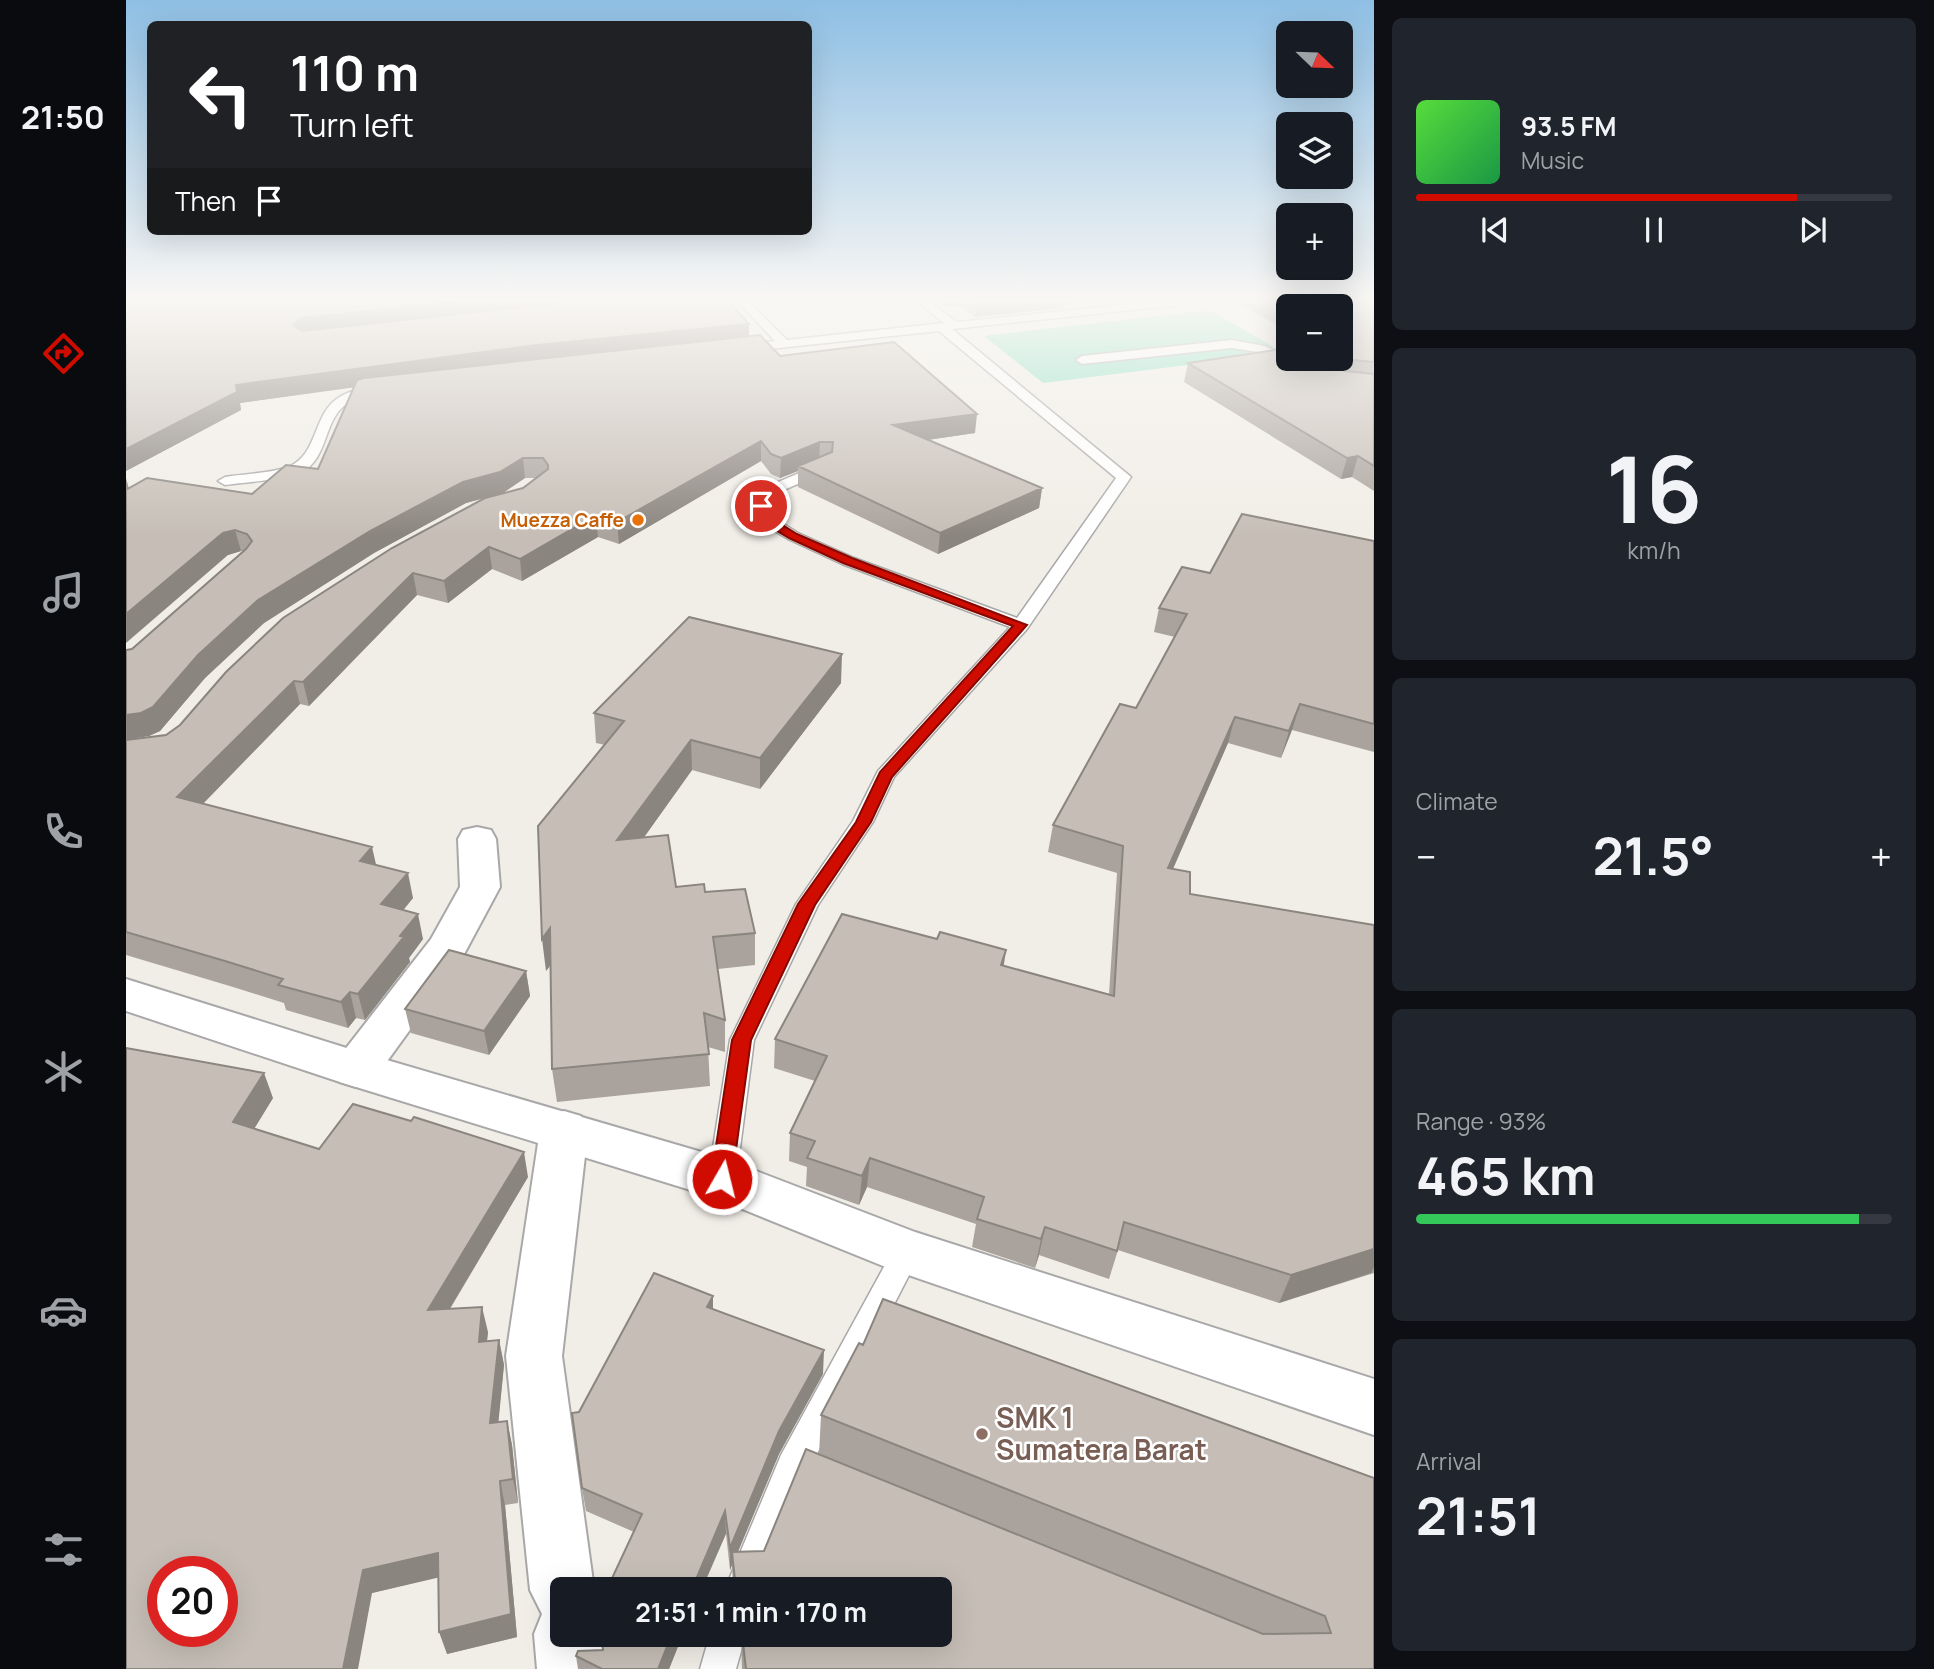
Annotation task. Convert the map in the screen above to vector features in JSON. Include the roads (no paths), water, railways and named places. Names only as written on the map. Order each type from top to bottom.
[{"type":"street","points":[[356,1069],[447,948],[480,887],[477,839]]},
{"type":"street","points":[[126,996],[356,1069],[722,1179],[907,1252],[1374,1407]]},
{"type":"street","points":[[560,1577],[534,1356],[564,1130]]},
{"type":"street","points":[[568,1647],[571,1669]]},
{"type":"lane","points":[[722,1179],[741,1040],[807,904],[863,822],[885,775],[1021,625],[1124,477],[1011,380]]},
{"type":"lane","points":[[225,481],[295,470],[310,460],[330,412],[341,399],[367,390],[391,387]]},
{"type":"lane","points":[[825,467],[774,489],[761,506],[768,521],[793,536],[848,561],[1021,625]]},
{"type":"lane","points":[[749,1577],[805,1472],[907,1252]]},
{"type":"lane","points":[[718,1669],[724,1647]]},
{"type":"place","name":"Muezza Caffe","points":[[638,520]]},
{"type":"place","name":"SMK 1 Sumatera Barat","points":[[982,1434]]}]
